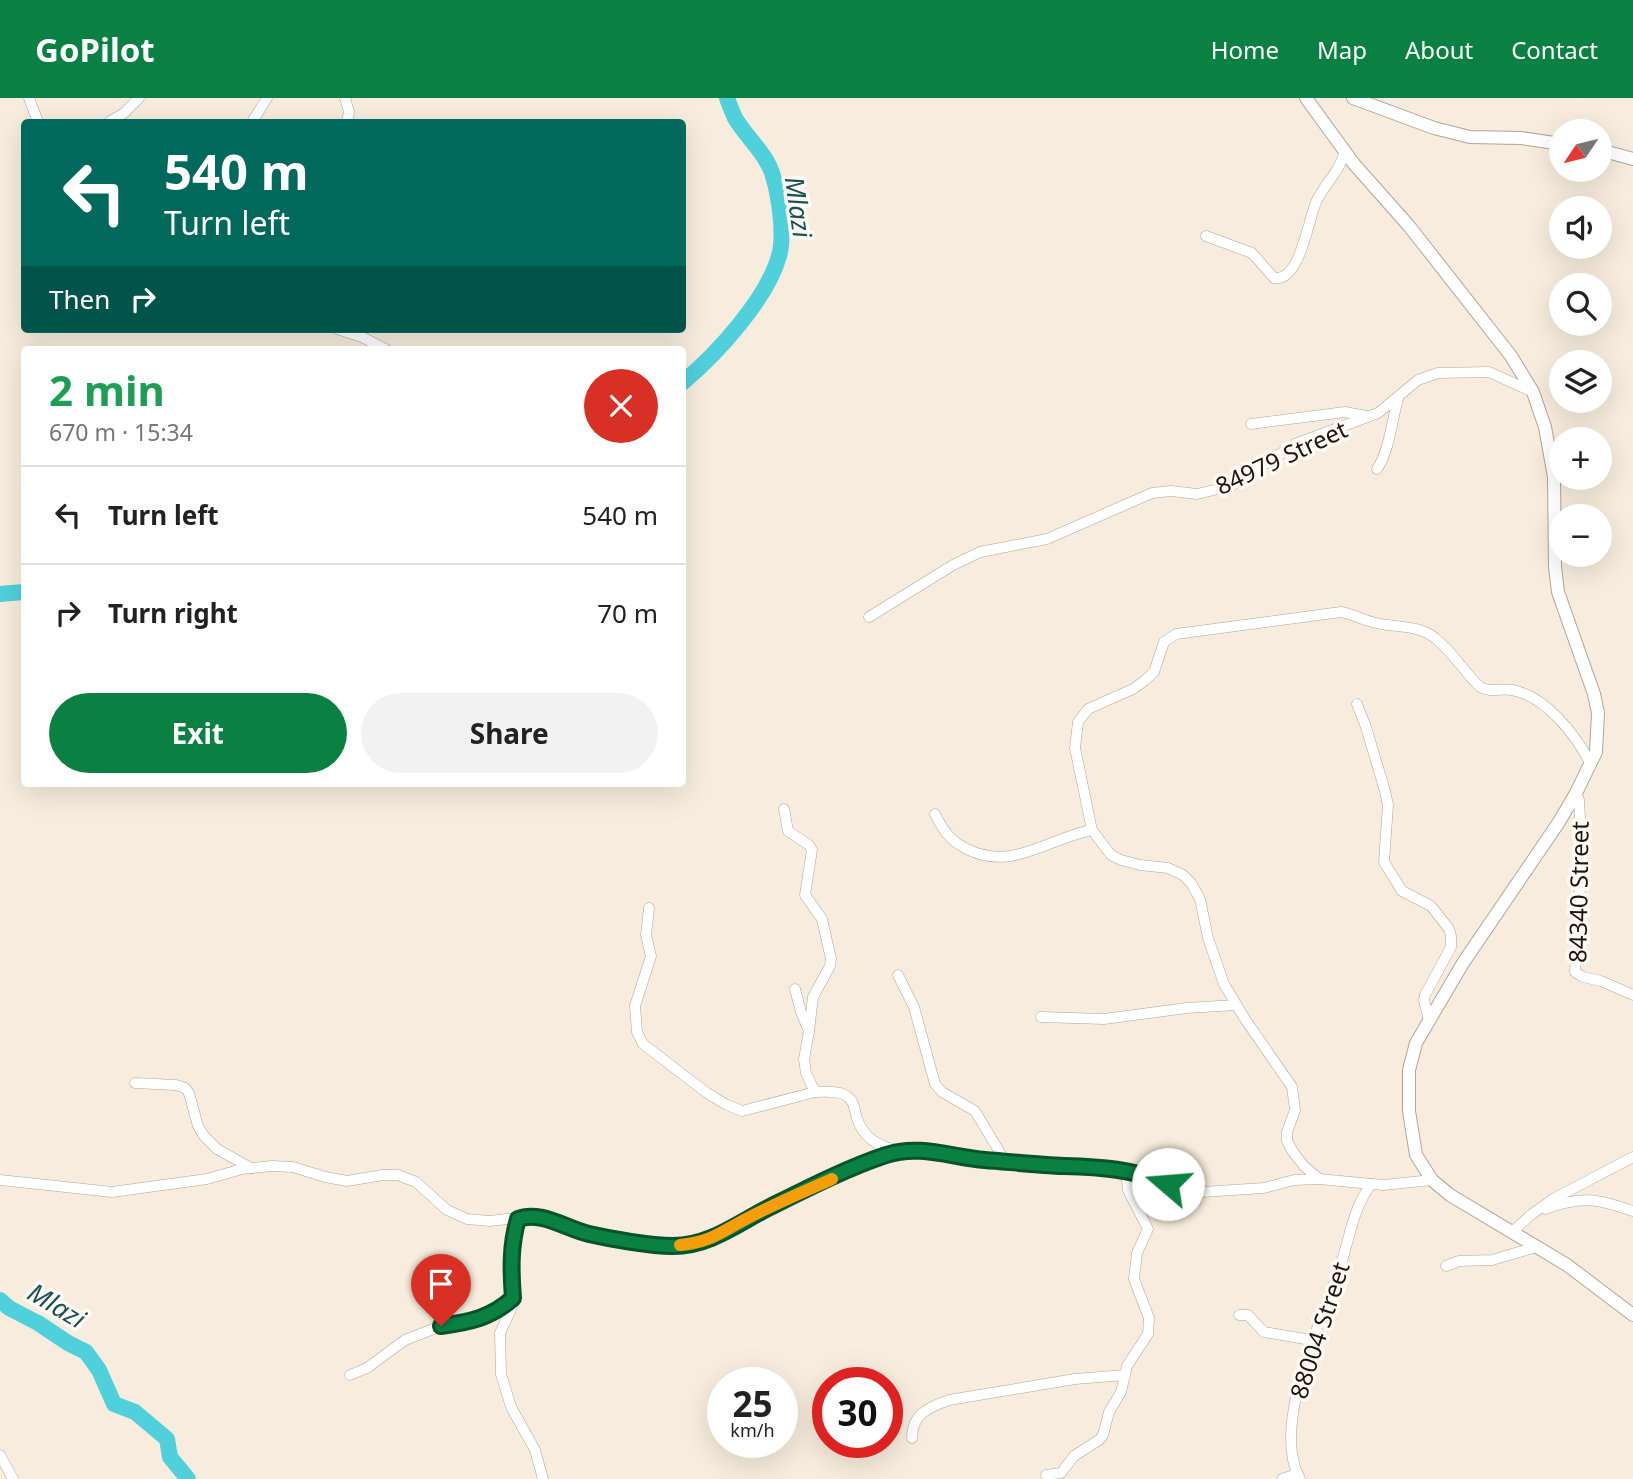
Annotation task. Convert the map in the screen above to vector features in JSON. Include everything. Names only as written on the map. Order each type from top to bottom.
[{"type":"street","points":[[29,98],[37,119]]},
{"type":"street","points":[[114,119],[139,98]]},
{"type":"street","points":[[254,119],[267,98]]},
{"type":"street","points":[[345,98],[349,111],[347,119]]},
{"type":"street","points":[[1306,98],[1345,151],[1409,226],[1486,324],[1523,373],[1533,392],[1545,427],[1554,477],[1555,567],[1558,592],[1594,694],[1598,713],[1596,752],[1576,793],[1469,954],[1416,1043],[1409,1070],[1409,1111],[1416,1155],[1433,1180],[1450,1195],[1567,1265],[1633,1315]]},
{"type":"street","points":[[1353,98],[1434,128],[1471,137],[1521,138],[1549,142]]},
{"type":"street","points":[[1206,236],[1252,253],[1274,278],[1283,278],[1300,253],[1316,202],[1339,169],[1345,151]]},
{"type":"street","points":[[1612,152],[1633,157]]},
{"type":"street","points":[[350,333],[379,346]]},
{"type":"street","name":"84979 Street","points":[[869,617],[953,565],[980,552],[1048,539],[1152,493],[1171,491],[1197,494],[1231,486],[1295,444],[1378,413],[1408,387],[1426,377],[1438,373],[1489,372],[1533,392]]},
{"type":"street","points":[[1377,469],[1385,457],[1398,398]]},
{"type":"street","points":[[1251,424],[1345,412],[1367,416]]},
{"type":"street","points":[[1319,1179],[1304,1167],[1287,1141],[1287,1132],[1295,1110],[1292,1087],[1236,1005],[1217,967],[1200,899],[1191,883],[1168,868],[1140,865],[1111,855],[1092,830],[1075,748],[1075,732],[1081,716],[1088,709],[1133,689],[1144,681],[1154,672],[1164,642],[1176,634],[1340,612],[1355,614],[1389,627],[1422,631],[1445,646],[1480,687],[1485,690],[1511,689],[1523,692],[1550,711],[1580,743],[1591,765]]},
{"type":"street","points":[[1357,704],[1388,806],[1384,862],[1402,891],[1431,906],[1449,929],[1451,936],[1451,947],[1425,995],[1429,1021]]},
{"type":"street","name":"84340 Street","points":[[1576,793],[1580,800],[1582,856],[1575,972],[1633,995]]},
{"type":"street","points":[[784,809],[788,831],[810,845],[812,850],[805,895],[820,913],[831,952],[830,966],[812,1003],[804,1059],[809,1081],[815,1092]]},
{"type":"street","points":[[935,814],[953,842],[973,852],[997,859],[1047,846],[1092,830]]},
{"type":"street","points":[[649,908],[646,935],[651,956],[635,1006],[637,1032],[643,1044],[707,1093],[742,1111],[815,1092],[837,1092],[846,1095],[853,1103],[862,1128],[879,1146],[902,1151],[935,1151],[981,1160],[1104,1167],[1126,1171],[1191,1192],[1264,1188],[1294,1180],[1319,1179],[1371,1184],[1433,1180]]},
{"type":"street","points":[[898,975],[914,1007],[935,1084],[942,1092],[975,1111],[1005,1161]]},
{"type":"street","points":[[795,989],[809,1031]]},
{"type":"street","points":[[1041,1017],[1104,1019],[1187,1008],[1236,1005]]},
{"type":"street","points":[[135,1083],[185,1088],[204,1136],[217,1149],[251,1168]]},
{"type":"street","points":[[0,1180],[112,1192],[207,1179],[251,1168],[284,1166],[348,1181],[398,1175],[422,1186],[455,1215],[467,1219],[490,1222],[538,1217],[579,1231],[672,1246],[692,1244],[720,1235],[771,1206],[885,1155],[902,1151]]},
{"type":"street","points":[[1512,1232],[1532,1214],[1575,1187],[1633,1157]]},
{"type":"street","points":[[1046,1475],[1061,1473],[1074,1456],[1099,1440],[1109,1412],[1121,1392],[1127,1366],[1148,1334],[1149,1325],[1134,1279],[1137,1253],[1148,1229],[1128,1190],[1126,1171]]},
{"type":"street","name":"88004 Street","points":[[1298,1476],[1292,1458],[1290,1434],[1311,1340],[1342,1262],[1356,1210],[1371,1184]]},
{"type":"street","points":[[1532,1214],[1553,1205],[1587,1199],[1605,1200],[1633,1210]]},
{"type":"street","points":[[518,1219],[511,1253],[511,1311],[500,1334],[501,1374],[511,1407],[535,1450],[542,1479]]},
{"type":"street","points":[[1446,1266],[1459,1261],[1492,1261],[1536,1247]]},
{"type":"street","points":[[350,1375],[372,1364],[405,1339],[441,1326],[468,1322],[495,1313],[513,1298]]},
{"type":"street","points":[[1239,1315],[1248,1315],[1264,1332],[1311,1340]]},
{"type":"street","points":[[912,1438],[912,1429],[918,1416],[930,1407],[949,1400],[1075,1379],[1125,1375]]},
{"type":"street","points":[[0,1455],[13,1479]]},
{"type":"street","points":[[1282,1479],[1298,1476]]},
{"type":"waterway","name":"Mlazi","points":[[686,379],[739,325],[764,290],[781,248],[781,216],[773,176],[766,160],[735,118],[727,98]]},
{"type":"waterway","name":"Mlazi","points":[[0,594],[21,592]]},
{"type":"waterway","name":"Mlazi","points":[[0,1300],[9,1308],[86,1352],[99,1370],[114,1404],[135,1412],[167,1439],[170,1457],[188,1479]]},
{"type":"slow traffic","points":[[680,1245],[705,1241],[720,1235],[771,1206],[832,1179]]},
{"type":"route","points":[[441,1326],[468,1322],[495,1313],[513,1298],[512,1238],[518,1219],[524,1217],[538,1217],[589,1234],[617,1239],[672,1246],[692,1244],[720,1235],[771,1206],[885,1155],[918,1150],[981,1160],[1104,1167],[1168,1184]]}]
